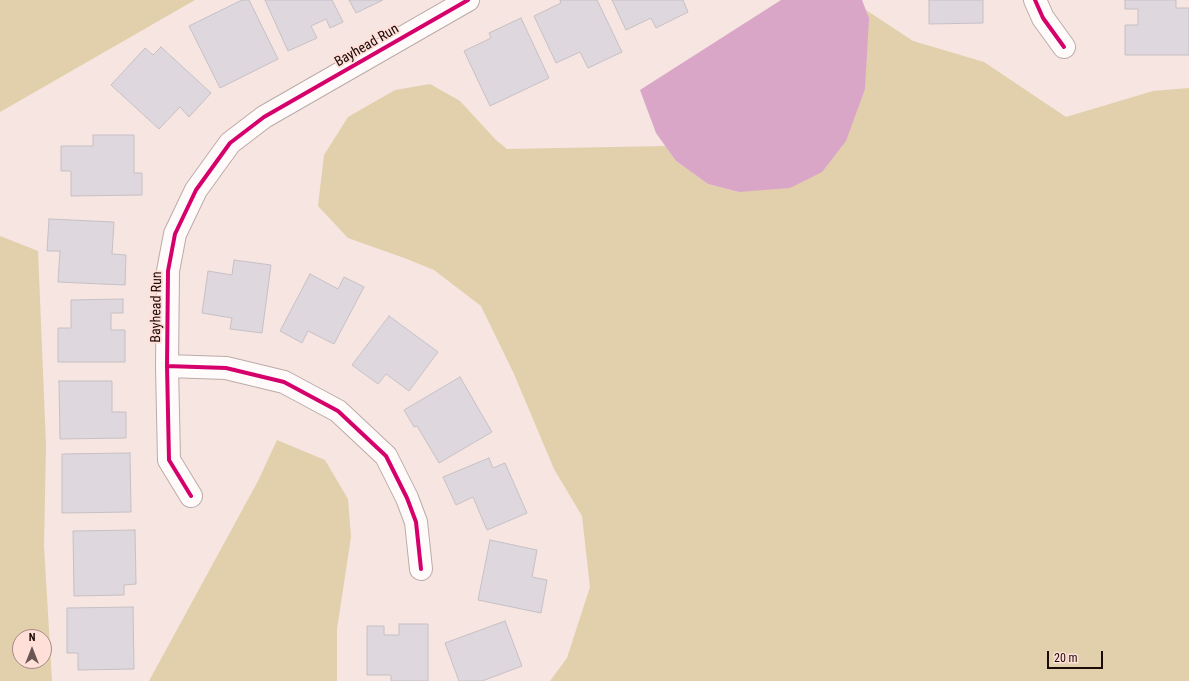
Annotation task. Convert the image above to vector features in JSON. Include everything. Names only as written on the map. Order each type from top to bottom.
[{"type":"street","name":"Bayhead Run","points":[[191,496],[170,460],[167,366],[168,271],[176,234],[196,190],[230,143],[264,117],[468,0]]},
{"type":"street","points":[[1035,0],[1043,18],[1064,47]]},
{"type":"street","points":[[167,366],[226,368],[284,382],[338,411],[386,456],[407,498],[416,522],[421,568]]},
{"type":"shaded area","points":[[0,0],[195,0],[0,112]]},
{"type":"shaded area","points":[[781,0],[862,0],[869,18],[865,89],[846,141],[822,172],[790,188],[739,192],[708,184],[676,161],[656,133],[640,90]]},
{"type":"shaded area","points":[[866,10],[913,41],[984,62],[1066,117],[1153,91],[1189,88],[1189,681],[550,681],[567,658],[590,587],[582,516],[554,469],[514,374],[481,306],[434,270],[348,238],[318,206],[324,155],[348,117],[395,90],[430,84],[460,101],[496,140],[507,149],[666,146],[676,161],[708,184],[739,192],[869,18]]},
{"type":"shaded area","points":[[0,236],[38,251],[46,445],[44,546],[49,629],[12,629],[12,669],[51,669],[52,681],[0,681]]},
{"type":"shaded area","points":[[277,440],[325,460],[348,499],[351,537],[337,629],[337,681],[149,681],[258,481]]},
{"type":"building","points":[[242,0],[249,0],[278,59],[220,88],[189,26]]},
{"type":"building","points":[[265,0],[332,0],[343,22],[330,28],[326,19],[311,26],[317,38],[288,51]]},
{"type":"building","points":[[349,0],[383,0],[356,13]]},
{"type":"building","points":[[560,0],[597,0],[622,52],[588,68],[580,52],[556,63],[534,16],[561,3]]},
{"type":"building","points":[[612,0],[683,0],[688,12],[656,28],[651,18],[626,30]]},
{"type":"building","points":[[929,0],[983,0],[983,23],[929,24]]},
{"type":"building","points":[[1125,0],[1176,0],[1176,8],[1189,8],[1189,55],[1125,55],[1125,25],[1138,25],[1138,9],[1125,9]]},
{"type":"building","points":[[521,18],[549,78],[490,106],[464,51],[491,38],[489,33]]},
{"type":"building","points":[[161,47],[211,93],[189,117],[180,107],[159,129],[111,85],[145,48],[153,55]]},
{"type":"building","points":[[93,135],[134,135],[134,173],[142,173],[142,195],[71,196],[71,171],[61,171],[61,146],[93,146]]},
{"type":"building","points":[[49,219],[114,222],[112,254],[126,255],[125,285],[58,282],[60,251],[47,251]]},
{"type":"building","points":[[234,260],[271,265],[262,333],[230,329],[232,318],[202,313],[208,271],[232,275]]},
{"type":"building","points":[[310,274],[338,289],[344,277],[364,287],[334,344],[308,331],[302,343],[280,331]]},
{"type":"building","points":[[123,299],[123,313],[111,313],[111,330],[125,330],[125,362],[58,362],[58,328],[71,328],[71,300]]},
{"type":"building","points":[[389,316],[438,352],[409,391],[386,374],[378,384],[352,365]]},
{"type":"building","points":[[460,377],[492,432],[439,463],[417,426],[414,427],[404,410]]},
{"type":"building","points":[[59,381],[112,381],[112,412],[126,412],[126,438],[60,439]]},
{"type":"building","points":[[130,453],[131,512],[62,513],[62,454]]},
{"type":"building","points":[[489,458],[493,468],[505,463],[527,513],[487,530],[473,497],[456,505],[443,477]]},
{"type":"building","points":[[135,530],[136,584],[124,585],[124,595],[74,596],[73,531]]},
{"type":"building","points":[[490,540],[537,550],[532,577],[547,580],[541,613],[478,600]]},
{"type":"building","points":[[133,607],[134,669],[78,670],[78,653],[67,653],[67,608]]},
{"type":"building","points":[[505,621],[522,666],[482,681],[459,681],[445,643]]},
{"type":"building","points":[[399,624],[428,624],[428,681],[391,681],[391,675],[367,675],[367,626],[384,626],[384,635],[399,635]]},
{"type":"cycle path","points":[[191,496],[169,460],[167,366],[168,271],[175,234],[196,190],[230,143],[264,117],[468,0]]},
{"type":"cycle path","points":[[1035,0],[1043,18],[1064,47]]},
{"type":"cycle path","points":[[167,366],[226,368],[284,382],[338,411],[386,456],[407,498],[416,522],[421,569]]}]
